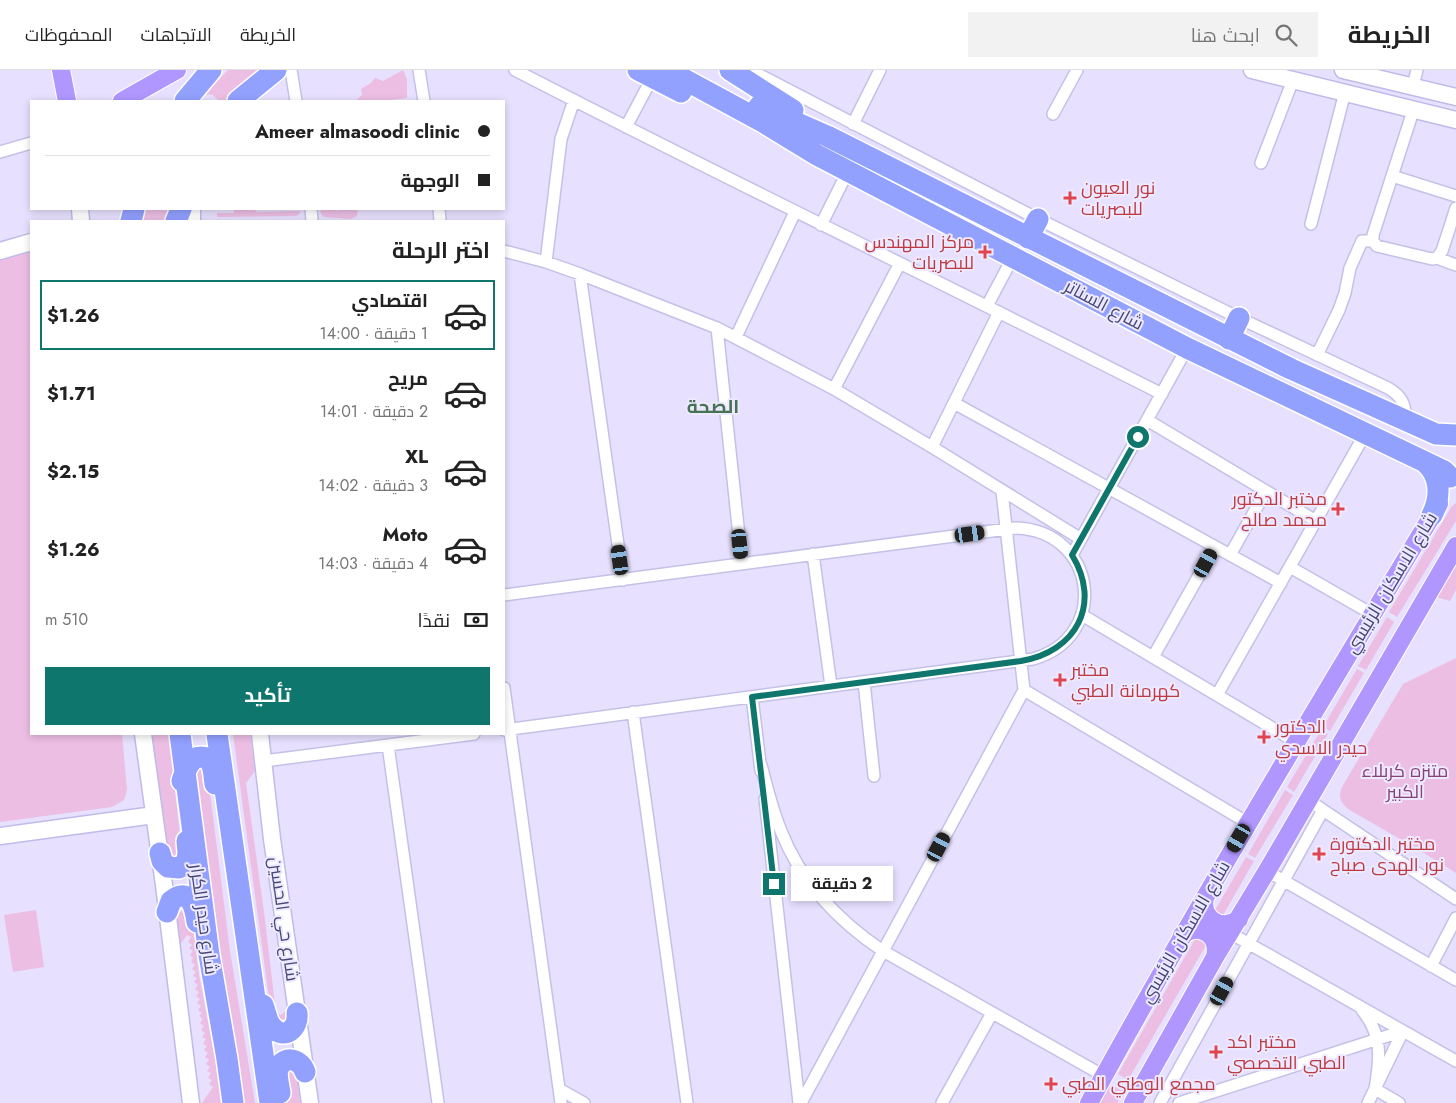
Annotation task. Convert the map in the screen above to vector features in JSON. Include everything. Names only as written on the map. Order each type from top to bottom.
[{"type":"highway","points":[[186,100],[211,70]]},
{"type":"highway","points":[[239,100],[276,70]]},
{"type":"highway","points":[[691,70],[766,117]]},
{"type":"highway","points":[[730,70],[783,103],[827,136]]},
{"type":"highway","points":[[652,73],[766,117]]},
{"type":"highway","points":[[652,73],[757,131],[817,155]]},
{"type":"highway","name":"شارع السناتر","points":[[766,117],[827,136],[1324,385],[1436,434],[1455,434]]},
{"type":"highway","name":"شارع السناتر","points":[[766,117],[817,155],[1187,348],[1444,471],[1452,481]]},
{"type":"highway","points":[[1028,238],[1038,219]]},
{"type":"highway","points":[[1229,339],[1239,318]]},
{"type":"highway","points":[[1278,391],[1287,392],[1296,385],[1296,376],[1291,369]]},
{"type":"highway","points":[[1313,408],[1308,401],[1308,392],[1315,385],[1324,385]]},
{"type":"highway","points":[[1452,481],[1447,461],[1455,434]]},
{"type":"highway","points":[[1420,459],[1432,470],[1437,483],[1438,498],[1432,515]]},
{"type":"highway","name":"شارع حيدر الكرار","points":[[180,735],[209,955],[233,1103]]},
{"type":"highway","points":[[217,735],[270,1103]]},
{"type":"highway","points":[[172,890],[188,858],[180,795],[184,773],[189,764],[197,758],[205,757],[211,762],[224,834],[239,886]]},
{"type":"highway","points":[[160,853],[164,864],[168,867],[172,890]]},
{"type":"highway","points":[[172,890],[189,898],[194,904],[200,937],[209,955]]},
{"type":"highway","points":[[253,978],[270,1024],[295,1052]]},
{"type":"highway","points":[[295,1052],[293,1029],[296,1025],[297,1013]]},
{"type":"highway","points":[[281,1103],[277,1072],[281,1064],[295,1052]]},
{"type":"main road","points":[[52,70],[58,100]]},
{"type":"main road","points":[[61,70],[67,100]]},
{"type":"main road","points":[[124,100],[176,70]]},
{"type":"main road","points":[[1252,70],[1414,108],[1456,120]]},
{"type":"main road","points":[[1344,70],[1415,78],[1456,97]]},
{"type":"main road","points":[[0,251],[30,242]]},
{"type":"main road","name":"شارع الاسكان الرئيسي","points":[[1089,1103],[1182,935],[1452,481]]},
{"type":"main road","name":"شارع الاسكان الرئيسي","points":[[1138,1101],[1215,957],[1235,926],[1456,546]]},
{"type":"main road","points":[[143,735],[160,853]]},
{"type":"main road","name":"شارع حي الحسين","points":[[260,735],[272,839],[297,1013]]},
{"type":"main road","points":[[0,836],[154,815]]},
{"type":"main road","points":[[172,890],[191,1103]]},
{"type":"main road","points":[[1205,897],[1204,908],[1213,922],[1224,924],[1235,922],[1235,926]]},
{"type":"main road","points":[[1182,935],[1193,929],[1210,934],[1216,945],[1215,957]]},
{"type":"main road","points":[[295,1052],[310,1103]]},
{"type":"street","points":[[291,70],[296,100]]},
{"type":"street","points":[[419,70],[424,100]]},
{"type":"street","points":[[516,70],[795,212],[988,306],[1162,394]]},
{"type":"street","points":[[750,70],[1038,219],[1395,393],[1400,397],[1404,405],[1405,420]]},
{"type":"street","points":[[853,124],[880,70]]},
{"type":"street","points":[[1053,114],[1077,70]]},
{"type":"street","points":[[626,127],[652,73]]},
{"type":"street","points":[[1261,163],[1293,80]]},
{"type":"street","points":[[1311,224],[1345,92]]},
{"type":"street","points":[[546,262],[560,139],[574,100]]},
{"type":"street","points":[[1414,108],[1373,235],[1373,241],[1377,246],[1432,259],[1437,258],[1456,265]]},
{"type":"street","points":[[0,152],[30,143]]},
{"type":"street","points":[[821,225],[848,171]]},
{"type":"street","points":[[1392,176],[1456,196]]},
{"type":"street","points":[[1437,258],[1442,251],[1456,208]]},
{"type":"street","points":[[736,337],[795,212]]},
{"type":"street","points":[[1317,355],[1339,310],[1350,268],[1362,240],[1373,241]]},
{"type":"street","points":[[505,251],[546,262],[580,274],[736,337],[834,389],[1081,539]]},
{"type":"street","points":[[988,306],[1013,257]]},
{"type":"street","points":[[834,389],[900,263]]},
{"type":"street","points":[[580,274],[623,580]]},
{"type":"street","points":[[932,447],[999,312]]},
{"type":"street","points":[[717,328],[742,564]]},
{"type":"street","points":[[1072,555],[1187,348]]},
{"type":"street","points":[[954,403],[1281,583]]},
{"type":"street","points":[[1147,420],[1316,521]]},
{"type":"street","points":[[1217,695],[1365,434]]},
{"type":"street","points":[[800,1103],[1024,690],[1002,491]]},
{"type":"street","points":[[1230,555],[1266,491]]},
{"type":"street","points":[[505,596],[812,554],[1022,528],[1041,532],[1058,541],[1072,555],[1081,572],[1085,598],[1082,615],[1072,633],[1062,645],[1041,657],[507,729]]},
{"type":"street","points":[[1153,657],[1214,547]]},
{"type":"street","points":[[812,554],[830,686]]},
{"type":"street","points":[[1290,567],[1372,614]]},
{"type":"street","points":[[1082,615],[1296,742]]},
{"type":"street","points":[[864,682],[874,776]]},
{"type":"street","points":[[1024,690],[1248,823]]},
{"type":"street","points":[[752,697],[800,1103]]},
{"type":"street","points":[[505,702],[507,729],[561,1103]]},
{"type":"street","points":[[633,712],[686,1103]]},
{"type":"street","points":[[264,762],[466,735]]},
{"type":"street","points":[[388,745],[438,1103]]},
{"type":"street","points":[[761,765],[781,833],[800,869],[820,897],[841,919],[860,936],[883,951],[1104,1076]]},
{"type":"street","points":[[1308,800],[1456,899]]},
{"type":"street","points":[[1160,1103],[1323,810]]},
{"type":"street","points":[[1267,871],[1456,980]]},
{"type":"street","points":[[1431,966],[1456,918]]},
{"type":"street","points":[[1235,926],[1249,943],[1456,1061]]},
{"type":"street","points":[[1357,1005],[1370,1022],[1377,1040],[1380,1063],[1375,1089]]},
{"type":"street","points":[[942,1103],[992,1013]]},
{"type":"street","points":[[1179,1103],[1403,1031]]},
{"type":"street","points":[[1368,1103],[1403,1031]]},
{"type":"street","points":[[559,1089],[584,1103]]},
{"type":"street","points":[[1375,1089],[1399,1103]]},
{"type":"green space","points":[[228,70],[258,70],[226,100],[218,100],[213,95],[205,94]]},
{"type":"green space","points":[[403,70],[407,79],[407,98],[356,100],[362,95],[361,89],[375,78],[383,81]]},
{"type":"green space","points":[[145,210],[171,210],[167,220],[142,220]]},
{"type":"green space","points":[[234,210],[255,210],[256,212],[300,211],[296,216],[217,217],[217,213],[234,213]]},
{"type":"green space","points":[[320,210],[358,210],[357,216],[351,219],[324,217]]},
{"type":"green space","points":[[30,250],[30,735],[122,735],[127,790],[124,800],[112,807],[0,822],[0,259]]},
{"type":"green space","points":[[1456,503],[1456,521],[1397,617],[1389,612],[1452,506]]},
{"type":"green space","points":[[1456,562],[1456,590],[1450,601],[1436,597],[1439,587],[1443,588],[1442,580],[1449,577],[1447,573]]},
{"type":"green space","points":[[1387,617],[1394,622],[1366,670],[1358,666]]},
{"type":"green space","name":"متنزه كربلاء الكبير","points":[[1456,658],[1456,873],[1348,809],[1343,804],[1340,794],[1342,787],[1403,684]]},
{"type":"green space","points":[[1357,669],[1364,673],[1330,731],[1323,727]]},
{"type":"green space","points":[[1321,730],[1328,734],[1294,792],[1287,787]]},
{"type":"green space","points":[[149,735],[171,735],[182,855],[168,860]]},
{"type":"green space","points":[[233,735],[250,735],[255,771],[246,783],[276,1013],[281,1015],[288,1009],[288,1019],[272,1020]]},
{"type":"green space","points":[[199,766],[207,769],[230,951],[255,1103],[244,1103],[215,918],[195,771]]},
{"type":"green space","points":[[1285,790],[1293,795],[1255,858],[1248,854]]},
{"type":"green space","points":[[1246,857],[1254,861],[1222,917],[1214,912]]},
{"type":"green space","points":[[36,910],[44,967],[13,972],[4,915]]},
{"type":"green space","points":[[185,911],[192,920],[199,975],[218,1074],[221,1103],[202,1103],[213,1087],[209,1084],[212,1080],[208,1078],[211,1073],[207,1071],[210,1067],[206,1064],[209,1060],[205,1057],[208,1053],[204,1050],[207,1046],[203,1044],[206,1039],[202,1037],[205,1033],[201,1030],[204,1026],[200,1023],[203,1019],[199,1016],[202,1013],[198,1010],[201,1006],[197,1003],[200,999],[196,996],[199,992],[195,989],[198,985],[194,982],[197,978],[193,976],[196,972],[192,969],[195,965],[191,962],[193,958],[190,955],[193,951],[189,948],[192,945],[188,942],[191,937],[187,935],[177,949],[174,922],[176,913]]},
{"type":"green space","points":[[1202,927],[1213,933],[1128,1080],[1118,1074]]},
{"type":"green space","points":[[290,1069],[297,1074],[300,1103],[285,1103],[283,1081]]},
{"type":"green space","points":[[1110,1084],[1123,1091],[1117,1103],[1100,1103]]},
{"type":"place","name":"نور العيون للبصريات","points":[[1070,198]]},
{"type":"place","name":"مركز المهندس للبصريات","points":[[985,252]]},
{"type":"place","name":"مختبر الدكتور محمد صالح","points":[[1338,509]]},
{"type":"place","name":"مختبر كهرمانة الطبي","points":[[1060,680]]},
{"type":"place","name":"الدكتور حيدر الاسدي","points":[[1264,737]]},
{"type":"place","name":"مختبر الدكتورة نور الهدى صباح","points":[[1319,854]]},
{"type":"place","name":"مختبر اكد الطبي التخصصي","points":[[1216,1052]]},
{"type":"place","name":"مجمع الوطني الطبي","points":[[1051,1084]]},
{"type":"district","name":"الصحة","points":[[713,406]]},
{"type":"route","points":[[774,884],[752,697],[1021,661],[1041,657],[1055,650],[1072,633],[1080,620],[1084,605],[1083,579],[1079,566],[1072,555],[1138,437]]}]
